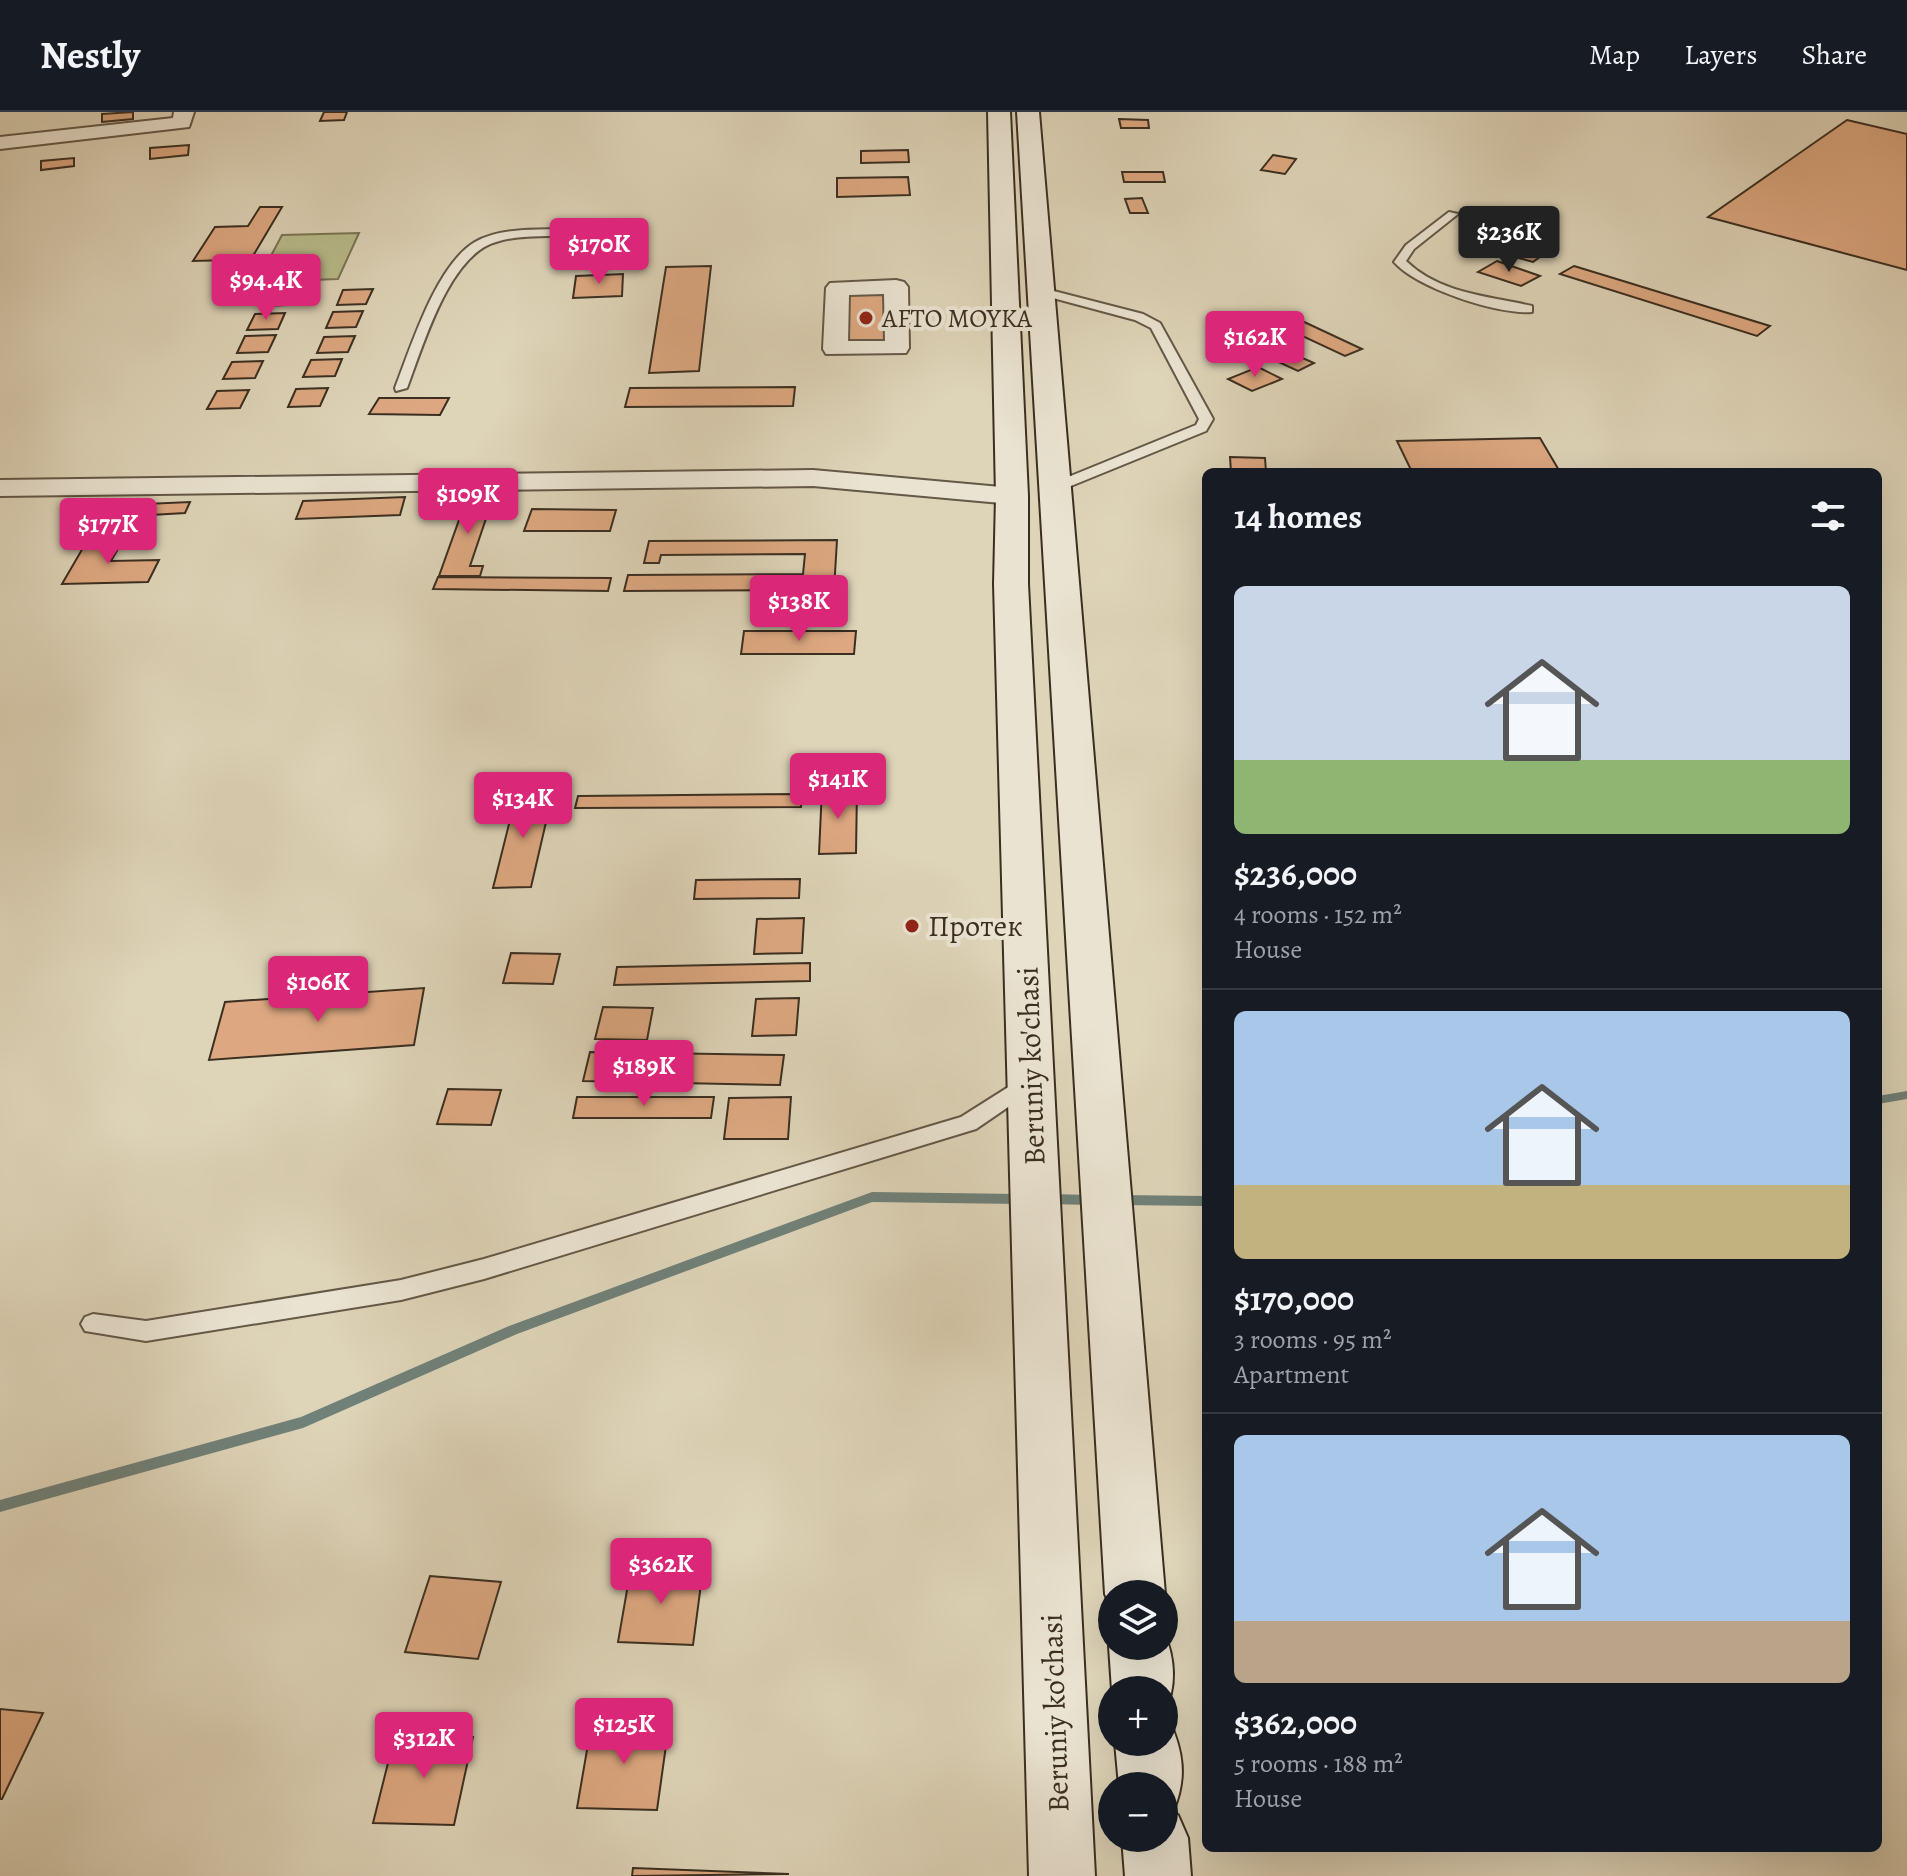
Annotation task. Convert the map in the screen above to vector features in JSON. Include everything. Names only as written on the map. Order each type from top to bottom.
[{"type":"main road","name":"Beruniy ko'chasi","points":[[999,112],[1012,496],[1011,584],[1062,1876]]},
{"type":"main road","name":"Beruniy ko'chasi","points":[[1028,112],[1134,1580]]},
{"type":"main road","points":[[1005,264],[1041,278]]},
{"type":"main road","points":[[1021,838],[1081,838]]},
{"type":"main road","points":[[1156,1852],[1158,1876]]},
{"type":"street","points":[[0,143],[182,123],[184,112]]},
{"type":"street","points":[[0,488],[813,478],[1012,496]]},
{"type":"lane","points":[[1453,214],[1410,247],[1400,262],[1411,275],[1442,288],[1528,309]]},
{"type":"lane","points":[[401,388],[430,315],[460,262],[478,244],[510,234],[567,232]]},
{"type":"lane","points":[[1041,278],[1156,326],[1206,419],[1201,428],[1056,487]]},
{"type":"lane","points":[[93,1324],[146,1331],[401,1290],[484,1269],[968,1123],[1033,1091]]},
{"type":"green space","points":[[359,233],[338,279],[257,282],[282,235]]},
{"type":"building","points":[[133,112],[133,119],[102,122],[102,114]]},
{"type":"building","points":[[324,112],[347,112],[344,120],[320,121]]},
{"type":"building","points":[[1119,119],[1148,120],[1149,128],[1121,128]]},
{"type":"building","points":[[1847,120],[1907,134],[1907,270],[1708,217]]},
{"type":"building","points":[[189,145],[188,155],[150,159],[150,148]]},
{"type":"building","points":[[908,150],[909,162],[861,163],[861,151]]},
{"type":"building","points":[[1273,155],[1296,159],[1285,174],[1261,170]]},
{"type":"building","points":[[74,158],[74,166],[41,170],[41,161]]},
{"type":"building","points":[[1122,172],[1163,172],[1165,182],[1124,182]]},
{"type":"building","points":[[908,177],[910,195],[837,197],[837,178]]},
{"type":"building","points":[[1142,198],[1148,213],[1130,213],[1125,199]]},
{"type":"building","points":[[260,207],[282,207],[234,288],[214,289],[231,260],[193,261],[215,227],[248,226]]},
{"type":"building","points":[[1531,239],[1555,246],[1533,262],[1508,255]]},
{"type":"building","points":[[1497,261],[1540,276],[1521,286],[1478,272]]},
{"type":"building","points":[[711,266],[699,371],[649,373],[666,267]]},
{"type":"building","points":[[1574,266],[1770,326],[1757,336],[1560,274]]},
{"type":"building","points":[[623,274],[622,296],[573,298],[576,276]]},
{"type":"building","name":"AFTO MOYKA","points":[[896,287],[897,348],[835,349],[838,288]]},
{"type":"building","points":[[373,289],[366,304],[337,305],[343,290]]},
{"type":"building","points":[[296,290],[289,305],[259,306],[267,291]]},
{"type":"building","points":[[363,311],[356,327],[326,328],[333,312]]},
{"type":"building","points":[[285,313],[278,329],[247,330],[255,314]]},
{"type":"building","points":[[1285,313],[1362,349],[1345,356],[1268,320]]},
{"type":"building","points":[[276,335],[268,352],[237,353],[245,336]]},
{"type":"building","points":[[355,336],[348,352],[317,353],[324,337]]},
{"type":"building","points":[[1289,352],[1314,363],[1298,371],[1272,359]]},
{"type":"building","points":[[342,359],[335,376],[303,377],[311,360]]},
{"type":"building","points":[[263,361],[255,378],[223,379],[232,362]]},
{"type":"building","points":[[1258,367],[1282,379],[1252,391],[1228,379]]},
{"type":"building","points":[[795,387],[793,406],[625,407],[630,388]]},
{"type":"building","points":[[328,388],[320,406],[288,407],[296,389]]},
{"type":"building","points":[[249,390],[240,408],[207,409],[217,391]]},
{"type":"building","points":[[379,398],[449,398],[440,415],[369,414]]},
{"type":"building","points":[[1540,438],[1558,468],[1410,468],[1397,441]]},
{"type":"building","points":[[1230,457],[1265,458],[1266,468],[1231,468]]},
{"type":"building","points":[[469,492],[495,492],[470,566],[483,566],[480,576],[439,576]]},
{"type":"building","points":[[405,497],[400,515],[296,519],[303,501]]},
{"type":"building","points":[[190,502],[185,513],[117,517],[123,505]]},
{"type":"building","points":[[532,509],[616,510],[610,531],[524,531]]},
{"type":"building","points":[[123,540],[111,561],[159,560],[148,582],[62,584],[87,541]]},
{"type":"building","points":[[837,540],[834,590],[624,591],[628,575],[803,574],[805,554],[661,555],[659,563],[644,563],[649,541]]},
{"type":"building","points":[[438,577],[611,578],[608,591],[433,589]]},
{"type":"building","points":[[744,631],[856,631],[854,654],[741,654]]},
{"type":"building","points":[[822,788],[857,788],[856,853],[819,854]]},
{"type":"building","points":[[517,792],[553,792],[531,887],[493,888]]},
{"type":"building","points":[[802,794],[801,807],[575,808],[578,796]]},
{"type":"building","points":[[800,879],[799,898],[694,899],[696,880]]},
{"type":"building","points":[[804,918],[802,953],[754,954],[757,919]]},
{"type":"building","points":[[511,953],[560,954],[553,984],[503,983]]},
{"type":"building","points":[[810,963],[810,981],[614,985],[617,967]]},
{"type":"building","points":[[424,988],[414,1045],[209,1060],[225,1002]]},
{"type":"building","points":[[799,998],[796,1035],[752,1036],[756,999]]},
{"type":"building","points":[[603,1007],[653,1008],[647,1040],[595,1039]]},
{"type":"building","points":[[590,1052],[784,1055],[780,1085],[583,1081]]},
{"type":"building","points":[[448,1089],[501,1090],[491,1125],[437,1124]]},
{"type":"building","points":[[577,1097],[714,1097],[711,1118],[573,1118]]},
{"type":"building","points":[[791,1097],[788,1139],[724,1139],[729,1098]]},
{"type":"building","points":[[631,1567],[703,1569],[693,1645],[618,1642]]},
{"type":"building","points":[[430,1576],[501,1582],[478,1659],[405,1652]]},
{"type":"building","points":[[0,1709],[43,1713],[2,1799],[0,1799]]},
{"type":"building","points":[[592,1721],[669,1724],[657,1810],[577,1808]]},
{"type":"building","points":[[395,1735],[473,1737],[454,1825],[373,1823]]},
{"type":"building","points":[[633,1868],[789,1874],[632,1876]]},
{"type":"waterway","points":[[1882,1099],[1907,1095]]},
{"type":"waterway","points":[[0,1506],[303,1422],[513,1330],[872,1197],[1024,1199]]},
{"type":"waterway","points":[[1048,1199],[1092,1200]]},
{"type":"waterway","points":[[1120,1200],[1202,1201]]},
{"type":"place","name":"AFTO MOYKA","points":[[866,318]]},
{"type":"place","name":"Протек","points":[[912,926]]}]
